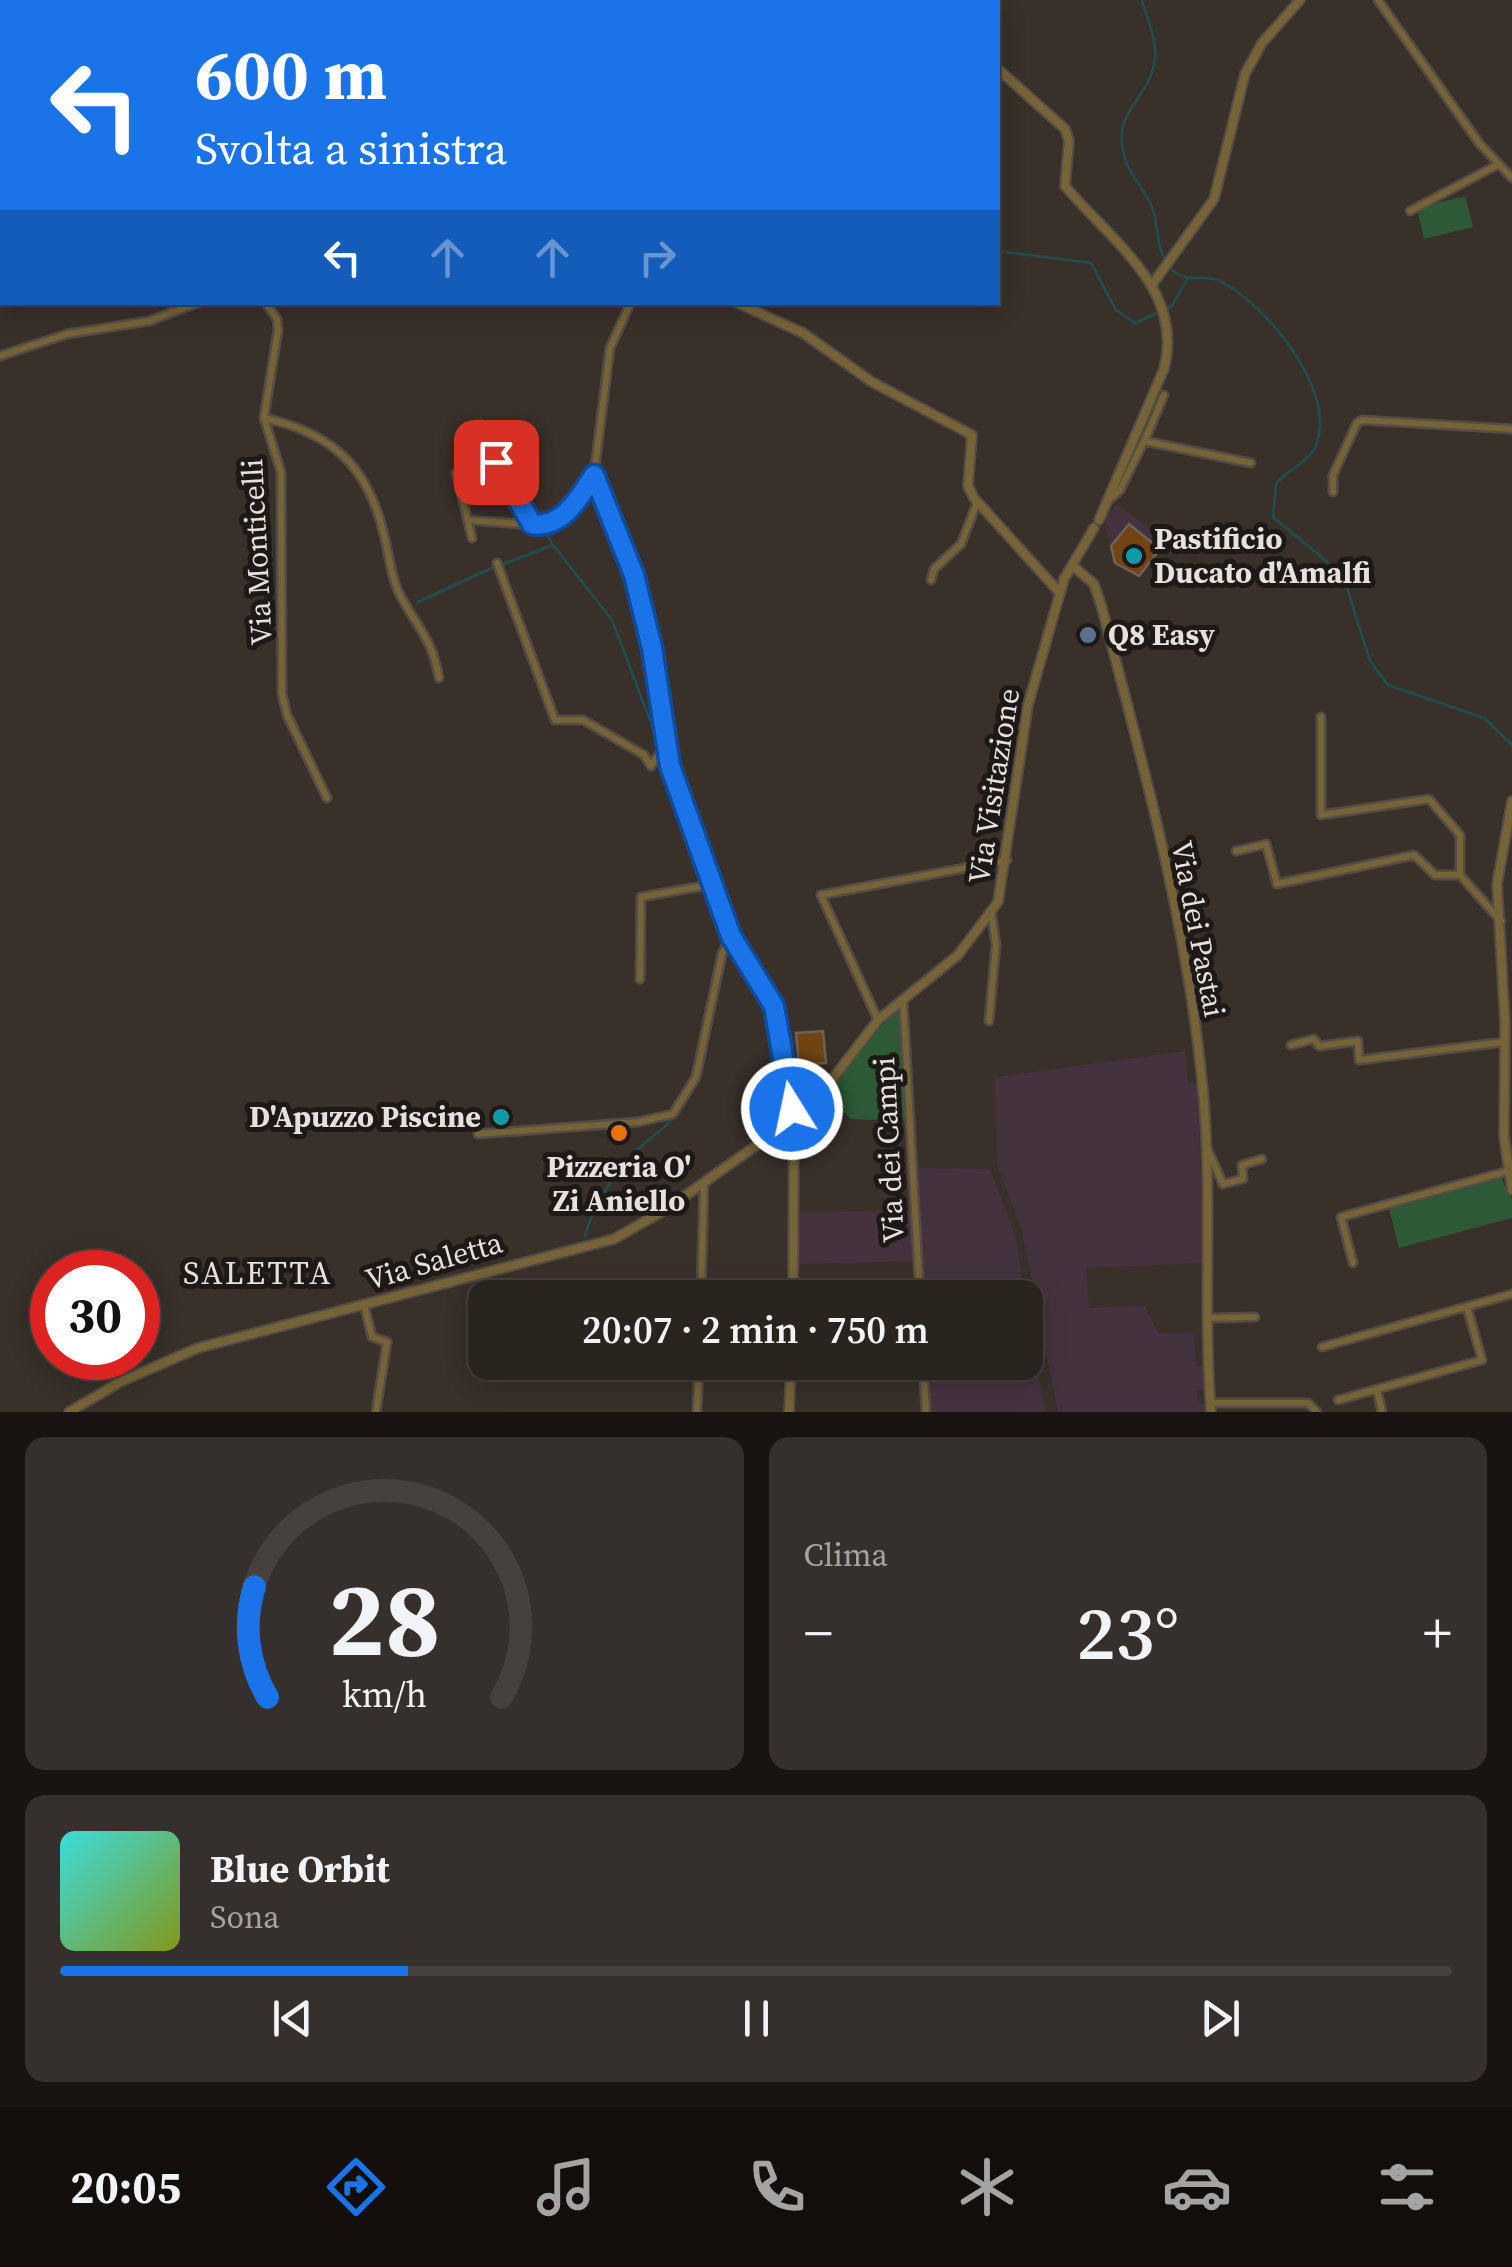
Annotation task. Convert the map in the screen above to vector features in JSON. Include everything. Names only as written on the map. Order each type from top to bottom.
[{"type":"street","points":[[1000,70],[1064,129],[1069,141],[1065,186],[1154,282],[1214,199],[1245,74],[1262,43],[1300,0]]},
{"type":"street","points":[[1378,0],[1478,143],[1512,178]]},
{"type":"street","points":[[1410,210],[1499,164]]},
{"type":"street","name":"Via Visitazione","points":[[794,1120],[818,1098],[878,1020],[958,956],[998,902],[1028,706],[1059,592],[1130,456],[1169,350],[1154,282]]},
{"type":"street","points":[[0,356],[82,330],[149,321],[192,305]]},
{"type":"street","name":"Via Monticelli","points":[[267,305],[277,319],[278,330],[264,418],[282,472],[282,694],[327,798]]},
{"type":"street","points":[[469,520],[545,525],[580,497],[594,475],[610,348],[629,305]]},
{"type":"street","points":[[742,305],[803,333],[872,382],[972,435],[968,486],[977,503],[1059,592]]},
{"type":"street","points":[[1104,504],[1120,490],[1164,394]]},
{"type":"street","points":[[264,418],[327,438],[354,469],[379,512],[399,594],[434,644],[440,678]]},
{"type":"street","points":[[1333,492],[1338,463],[1356,422],[1440,421],[1512,429]]},
{"type":"street","points":[[1144,441],[1252,463]]},
{"type":"street","points":[[496,462],[532,524]]},
{"type":"street","points":[[456,474],[462,512],[469,520],[472,538]]},
{"type":"street","points":[[594,475],[634,575],[652,648],[662,747],[709,885],[731,936],[774,1006],[794,1120],[793,1280]]},
{"type":"street","points":[[931,580],[937,566],[960,544],[977,503]]},
{"type":"street","points":[[497,563],[556,720],[583,720],[644,756],[651,766],[656,765],[662,747]]},
{"type":"street","name":"Via dei Pastai","points":[[1073,566],[1094,584],[1101,605],[1159,841],[1200,1056],[1206,1148],[1211,1407]]},
{"type":"street","points":[[1321,718],[1320,816],[1429,799],[1460,835],[1460,875],[1501,922]]},
{"type":"street","points":[[1512,803],[1497,884],[1508,1171],[1512,1190]]},
{"type":"street","points":[[1236,851],[1266,844],[1277,884],[1414,855],[1435,875],[1460,875]]},
{"type":"street","points":[[878,1020],[822,895],[1007,860]]},
{"type":"street","points":[[640,979],[641,897],[709,885]]},
{"type":"street","points":[[990,1021],[996,944],[991,911]]},
{"type":"street","points":[[478,1134],[638,1122],[674,1114],[696,1076],[722,954],[731,936]]},
{"type":"street","name":"Via dei Campi","points":[[903,999],[919,1280]]},
{"type":"street","points":[[1291,1045],[1314,1039],[1319,1046],[1358,1041],[1359,1060],[1504,1042]]},
{"type":"street","name":"Via Saletta","points":[[69,1412],[122,1381],[198,1348],[614,1239],[704,1184],[794,1120]]},
{"type":"street","points":[[1206,1148],[1223,1184],[1239,1181],[1242,1164],[1262,1159]]},
{"type":"street","points":[[1353,1263],[1341,1217],[1508,1171]]},
{"type":"street","points":[[701,1280],[704,1184]]},
{"type":"street","points":[[1322,1348],[1512,1294]]},
{"type":"street","points":[[364,1304],[372,1337],[387,1342],[376,1412]]},
{"type":"street","points":[[1338,1400],[1482,1360],[1467,1307]]},
{"type":"street","points":[[1208,1318],[1256,1317]]},
{"type":"street","points":[[697,1412],[698,1380]]},
{"type":"street","points":[[789,1412],[790,1380]]},
{"type":"street","points":[[924,1380],[926,1412]]},
{"type":"street","points":[[1376,1389],[1382,1412]]},
{"type":"street","points":[[1211,1407],[1308,1403],[1317,1412]]},
{"type":"shaded area","points":[[1117,504],[1167,542],[1139,576],[1115,563],[1104,520]]},
{"type":"shaded area","points":[[1185,1051],[1188,1083],[1197,1084],[1204,1263],[1086,1268],[1089,1308],[1145,1306],[1158,1333],[1194,1332],[1196,1366],[1205,1366],[1206,1390],[1197,1391],[1198,1404],[1206,1404],[1207,1412],[1058,1412],[1043,1336],[1043,1280],[1032,1280],[1022,1230],[997,1165],[995,1077]]},
{"type":"shaded area","points":[[917,1168],[990,1169],[1015,1236],[1023,1280],[921,1280]]},
{"type":"shaded area","points":[[911,1211],[915,1261],[798,1264],[800,1212]]},
{"type":"shaded area","points":[[927,1380],[1039,1380],[1046,1412],[928,1412]]},
{"type":"green space","points":[[1465,196],[1473,227],[1424,239],[1417,208]]},
{"type":"green space","points":[[901,1007],[907,1121],[851,1119],[842,1111],[832,1088],[863,1043]]},
{"type":"green space","points":[[1501,1178],[1512,1200],[1512,1218],[1399,1248],[1389,1208]]},
{"type":"building","name":"Pastificio Ducato d'Amalfi","points":[[1129,524],[1160,549],[1139,576],[1115,563],[1111,546]]},
{"type":"building","points":[[823,1031],[826,1063],[799,1065],[796,1033]]},
{"type":"waterway","points":[[1142,0],[1155,59],[1145,87],[1125,119],[1122,146],[1127,164],[1151,204],[1165,260],[1182,276],[1220,281],[1257,308],[1292,349],[1316,397],[1320,420],[1317,442],[1310,455],[1276,484],[1273,517],[1336,569],[1347,588],[1370,661],[1388,685],[1484,718],[1512,745]]},
{"type":"waterway","points":[[1000,251],[1091,263],[1116,310],[1135,323],[1172,306],[1187,279]]},
{"type":"waterway","points":[[481,418],[553,545],[612,620],[660,747]]},
{"type":"waterway","points":[[501,565],[553,545]]},
{"type":"waterway","points":[[418,602],[494,567]]},
{"type":"waterway","points":[[585,1237],[614,1178],[684,1102]]},
{"type":"place","name":"Pastificio Ducato d'Amalfi","points":[[1134,556]]},
{"type":"place","name":"Q8 Easy","points":[[1088,635]]},
{"type":"place","name":"D'Apuzzo Piscine","points":[[501,1117]]},
{"type":"place","name":"Pizzeria O' Zi Aniello","points":[[619,1133]]},
{"type":"district","name":"SALETTA","points":[[258,1273]]},
{"type":"route","points":[[496,462],[532,524],[543,526],[558,520],[594,475],[634,575],[652,648],[670,766],[731,936],[774,1006],[792,1109]]}]
